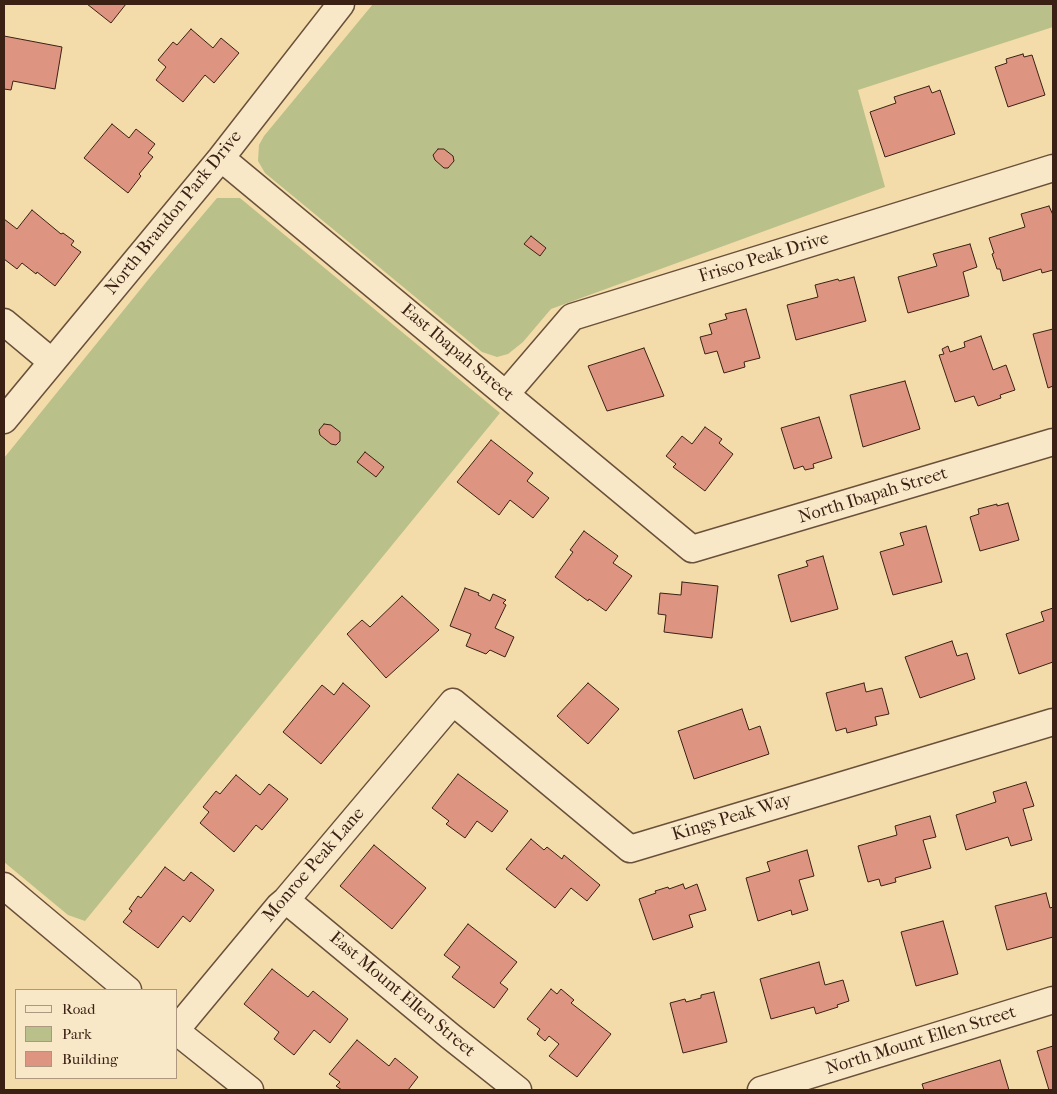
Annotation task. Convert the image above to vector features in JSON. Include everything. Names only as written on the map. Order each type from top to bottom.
[{"type":"street","name":"North Brandon Park Drive","points":[[4,420],[221,158],[341,4]]},
{"type":"street","name":"East Ibapah Street","points":[[221,158],[692,549]]},
{"type":"street","name":"Frisco Peak Drive","points":[[506,394],[572,317],[1053,168]]},
{"type":"street","points":[[4,322],[52,362]]},
{"type":"street","name":"North Ibapah Street","points":[[692,549],[1053,442]]},
{"type":"street","name":"Kings Peak Way","points":[[454,702],[630,849],[1053,722]]},
{"type":"street","name":"Monroe Peak Lane","points":[[178,1028],[279,906],[454,702]]},
{"type":"street","points":[[4,886],[127,989]]},
{"type":"street","name":"East Mount Ellen Street","points":[[286,900],[518,1090]]},
{"type":"street","name":"North Mount Ellen Street","points":[[761,1090],[1053,1000]]},
{"type":"street","points":[[178,1032],[250,1090]]},
{"type":"green space","points":[[373,4],[1053,4],[1053,27],[858,90],[885,187],[551,309],[523,342],[508,354],[497,357],[482,352],[265,173],[258,161],[259,145],[264,136]]},
{"type":"green space","points":[[217,198],[240,198],[500,413],[85,921],[68,915],[4,862],[4,458]]},
{"type":"building","points":[[87,4],[126,4],[111,23]]},
{"type":"building","points":[[191,29],[213,48],[221,38],[239,53],[214,83],[205,75],[183,102],[156,80],[166,67],[158,60],[173,42],[177,45]]},
{"type":"building","points":[[4,36],[62,47],[55,89],[13,81],[11,90],[4,89]]},
{"type":"building","points":[[1023,54],[1024,57],[1032,55],[1045,95],[1008,107],[995,67],[1007,63],[1006,59]]},
{"type":"building","points":[[929,86],[932,93],[940,90],[955,134],[885,157],[870,112],[896,103],[894,97]]},
{"type":"building","points":[[112,124],[129,138],[136,129],[155,144],[148,153],[153,157],[139,174],[141,176],[128,193],[84,158]]},
{"type":"building","points":[[438,149],[444,149],[453,156],[454,161],[448,168],[444,168],[435,160],[433,155]]},
{"type":"building","points":[[1049,206],[1053,215],[1053,270],[1042,273],[1041,269],[1003,281],[1000,269],[997,269],[992,254],[994,253],[989,238],[1025,227],[1021,214]]},
{"type":"building","points":[[32,210],[61,234],[63,233],[74,241],[71,245],[81,252],[55,286],[22,263],[17,269],[4,259],[4,219],[17,229]]},
{"type":"building","points":[[531,236],[546,248],[540,256],[524,244]]},
{"type":"building","points":[[970,244],[977,267],[963,272],[969,296],[908,313],[898,277],[937,266],[933,254]]},
{"type":"building","points":[[854,277],[866,321],[796,340],[787,305],[818,297],[815,285]]},
{"type":"building","points":[[746,309],[760,358],[744,362],[745,367],[724,373],[717,351],[705,354],[700,337],[712,334],[709,324],[727,319],[725,314]]},
{"type":"building","points":[[1053,329],[1053,386],[1048,388],[1033,334]]},
{"type":"building","points":[[981,336],[993,370],[1006,365],[1015,390],[1000,395],[1001,398],[978,406],[974,396],[955,402],[939,355],[944,354],[942,349],[948,346],[950,352],[965,347],[964,342]]},
{"type":"building","points":[[644,348],[664,396],[607,411],[588,366]]},
{"type":"building","points":[[905,381],[920,429],[863,447],[850,395]]},
{"type":"building","points":[[819,417],[832,458],[813,464],[814,468],[805,470],[803,466],[794,469],[781,428]]},
{"type":"building","points":[[324,424],[331,425],[340,432],[340,441],[336,445],[331,444],[320,435],[319,430]]},
{"type":"building","points":[[705,427],[722,439],[719,443],[733,454],[705,491],[673,467],[676,464],[666,456],[682,436],[692,444]]},
{"type":"building","points":[[491,440],[533,473],[527,481],[549,498],[533,518],[510,500],[499,515],[457,482]]},
{"type":"building","points":[[365,452],[384,467],[376,477],[357,462]]},
{"type":"building","points":[[1008,503],[1019,540],[980,551],[970,517],[979,514],[978,509]]},
{"type":"building","points":[[926,526],[942,582],[893,595],[880,552],[904,545],[900,533]]},
{"type":"building","points":[[584,531],[618,556],[613,563],[632,576],[606,611],[589,599],[588,601],[555,577],[573,552],[570,550]]},
{"type":"building","points":[[823,556],[838,609],[791,622],[778,575],[808,566],[806,561]]},
{"type":"building","points":[[682,582],[718,586],[712,638],[664,632],[666,615],[658,614],[660,593],[681,595]]},
{"type":"building","points":[[465,588],[479,593],[478,595],[490,601],[493,594],[506,600],[503,603],[506,605],[495,628],[514,637],[505,657],[490,650],[486,654],[466,646],[471,634],[450,626]]},
{"type":"building","points":[[402,596],[439,630],[386,678],[347,634],[362,620],[370,627]]},
{"type":"building","points":[[1053,608],[1053,662],[1019,674],[1006,634],[1044,621],[1041,612]]},
{"type":"building","points":[[952,641],[957,656],[967,653],[975,679],[920,698],[905,657]]},
{"type":"building","points":[[343,683],[370,706],[321,764],[283,732],[322,685],[334,695]]},
{"type":"building","points":[[588,683],[619,709],[588,744],[557,716]]},
{"type":"building","points":[[864,683],[866,692],[882,688],[889,714],[875,717],[877,725],[847,733],[846,728],[836,731],[826,693]]},
{"type":"building","points":[[742,709],[749,730],[760,726],[769,754],[694,779],[678,731]]},
{"type":"building","points":[[458,774],[508,811],[492,832],[477,821],[465,838],[446,824],[449,821],[432,808]]},
{"type":"building","points":[[236,775],[260,795],[269,784],[288,799],[262,830],[256,825],[234,852],[200,823],[209,812],[203,807],[216,791],[220,794]]},
{"type":"building","points":[[1026,782],[1034,806],[1023,809],[1032,840],[1011,846],[1008,837],[966,850],[956,815],[996,802],[993,792]]},
{"type":"building","points":[[930,816],[936,837],[923,840],[931,868],[895,878],[896,882],[881,886],[879,879],[868,882],[858,846],[897,835],[895,826]]},
{"type":"building","points":[[531,839],[544,850],[547,847],[562,859],[564,855],[600,885],[587,901],[571,888],[555,908],[506,869]]},
{"type":"building","points":[[374,845],[426,888],[392,929],[340,886]]},
{"type":"building","points":[[807,850],[814,876],[799,880],[808,910],[792,915],[791,910],[758,921],[746,878],[770,871],[767,862]]},
{"type":"building","points":[[165,867],[184,881],[191,872],[214,890],[190,922],[183,916],[158,948],[123,922],[132,911],[129,909],[138,896],[141,898]]},
{"type":"building","points":[[683,884],[685,889],[697,884],[706,910],[689,915],[693,927],[653,940],[639,899],[656,893],[655,891]]},
{"type":"building","points":[[1046,893],[1050,908],[1053,907],[1053,937],[1007,950],[995,906]]},
{"type":"building","points":[[943,921],[958,974],[916,986],[901,932]]},
{"type":"building","points":[[468,924],[517,962],[500,983],[508,989],[494,1008],[452,977],[460,967],[444,955]]},
{"type":"building","points":[[819,962],[825,985],[843,980],[849,1001],[837,1005],[838,1007],[816,1014],[814,1007],[771,1019],[760,979]]},
{"type":"building","points":[[272,969],[308,997],[313,991],[348,1019],[330,1043],[314,1030],[294,1055],[274,1039],[279,1032],[244,1004]]},
{"type":"building","points":[[551,989],[557,994],[561,989],[574,1000],[571,1003],[611,1034],[577,1077],[549,1056],[559,1044],[549,1036],[545,1041],[537,1034],[540,1029],[527,1019]]},
{"type":"building","points":[[714,992],[727,1042],[683,1053],[670,1003],[685,999],[686,1002],[701,998],[701,995]]},
{"type":"building","points":[[357,1040],[389,1066],[395,1058],[418,1077],[408,1090],[342,1090],[336,1086],[340,1082],[329,1074]]},
{"type":"building","points":[[1053,1046],[1053,1090],[1049,1090],[1037,1051]]},
{"type":"building","points":[[1000,1060],[1009,1090],[924,1090],[922,1084]]}]
